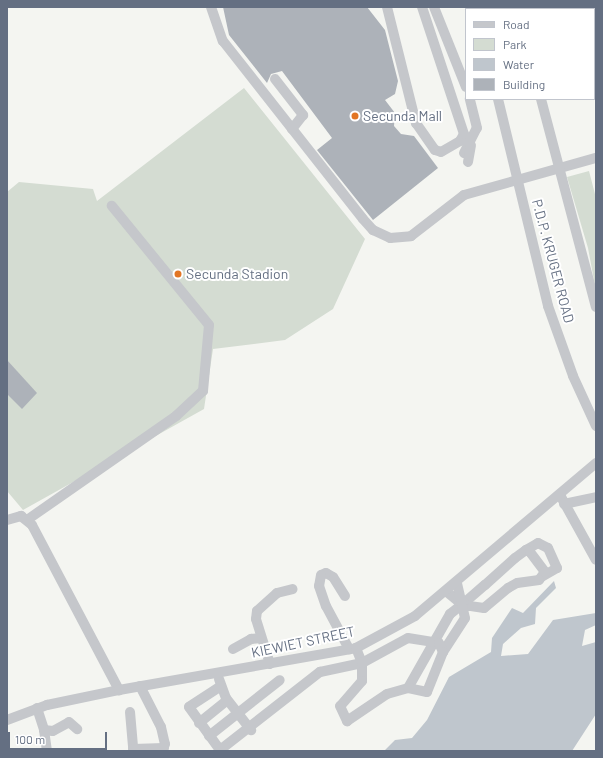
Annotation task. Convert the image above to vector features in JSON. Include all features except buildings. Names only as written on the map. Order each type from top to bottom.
[{"type":"street","points":[[211,7],[223,41],[363,219],[373,230],[390,238],[411,236],[464,195],[558,167],[596,158]]},
{"type":"street","points":[[380,7],[390,20]]},
{"type":"street","points":[[387,7],[416,123],[435,150],[444,151],[464,134],[422,7]]},
{"type":"street","points":[[434,7],[465,84]]},
{"type":"street","points":[[275,79],[303,115],[292,129]]},
{"type":"street","points":[[466,158],[477,123],[470,100]]},
{"type":"street","name":"P.D.P. KRUGER ROAD","points":[[498,100],[548,306],[573,376],[596,426]]},
{"type":"street","name":"P.D.P. KRUGER ROAD","points":[[541,100],[596,307]]},
{"type":"street","points":[[7,520],[24,518],[163,425],[203,391],[209,326],[112,206]]},
{"type":"street","name":"KIEWIET STREET","points":[[7,720],[37,708],[119,690],[218,674],[352,648],[415,616],[457,584],[517,532],[556,501],[595,466]]},
{"type":"street","points":[[596,497],[588,496],[556,501],[596,560]]},
{"type":"street","points":[[24,518],[119,690]]},
{"type":"street","points":[[517,532],[526,550],[545,572],[543,576]]},
{"type":"street","points":[[408,688],[441,626],[464,603],[526,550],[538,543],[548,548],[557,568],[550,576],[543,576],[517,583],[484,608],[464,603],[447,592]]},
{"type":"street","points":[[344,596],[333,577],[326,573],[321,575],[319,586],[326,606],[362,663],[360,687],[340,706],[347,721],[387,694],[408,688],[427,692],[443,652],[464,623],[464,603],[457,584]]},
{"type":"street","points":[[270,664],[261,638],[257,611],[277,593],[293,589]]},
{"type":"street","points":[[233,649],[251,639],[261,638]]},
{"type":"street","points":[[221,686],[190,706],[199,723],[222,750],[251,730],[320,672],[362,663],[408,638],[439,643],[443,652]]},
{"type":"street","points":[[218,674],[227,700],[251,730]]},
{"type":"street","points":[[210,736],[280,680]]},
{"type":"street","points":[[130,712],[133,749],[163,749],[161,727],[140,686]]},
{"type":"street","points":[[199,723],[227,700]]},
{"type":"street","points":[[37,708],[44,730],[47,751]]},
{"type":"street","points":[[44,730],[53,732],[69,722],[77,729]]},
{"type":"green space","name":"Secunda Stadion","points":[[244,88],[365,239],[333,309],[285,340],[213,349],[204,409],[23,510],[7,491],[7,192],[19,182],[93,189],[97,201]]},
{"type":"green space","points":[[589,171],[596,198],[596,291],[588,248],[567,177]]},
{"type":"water","points":[[554,581],[556,588],[536,608],[535,624],[521,628],[503,644],[501,656],[528,654],[553,620],[596,613],[596,625],[585,630],[582,646],[596,642],[596,714],[572,751],[384,751],[395,740],[412,738],[427,720],[449,677],[491,652],[492,638],[512,608],[523,613]]},
{"type":"place","name":"Secunda Mall","points":[[355,116]]},
{"type":"place","name":"Secunda Stadion","points":[[178,274]]}]
